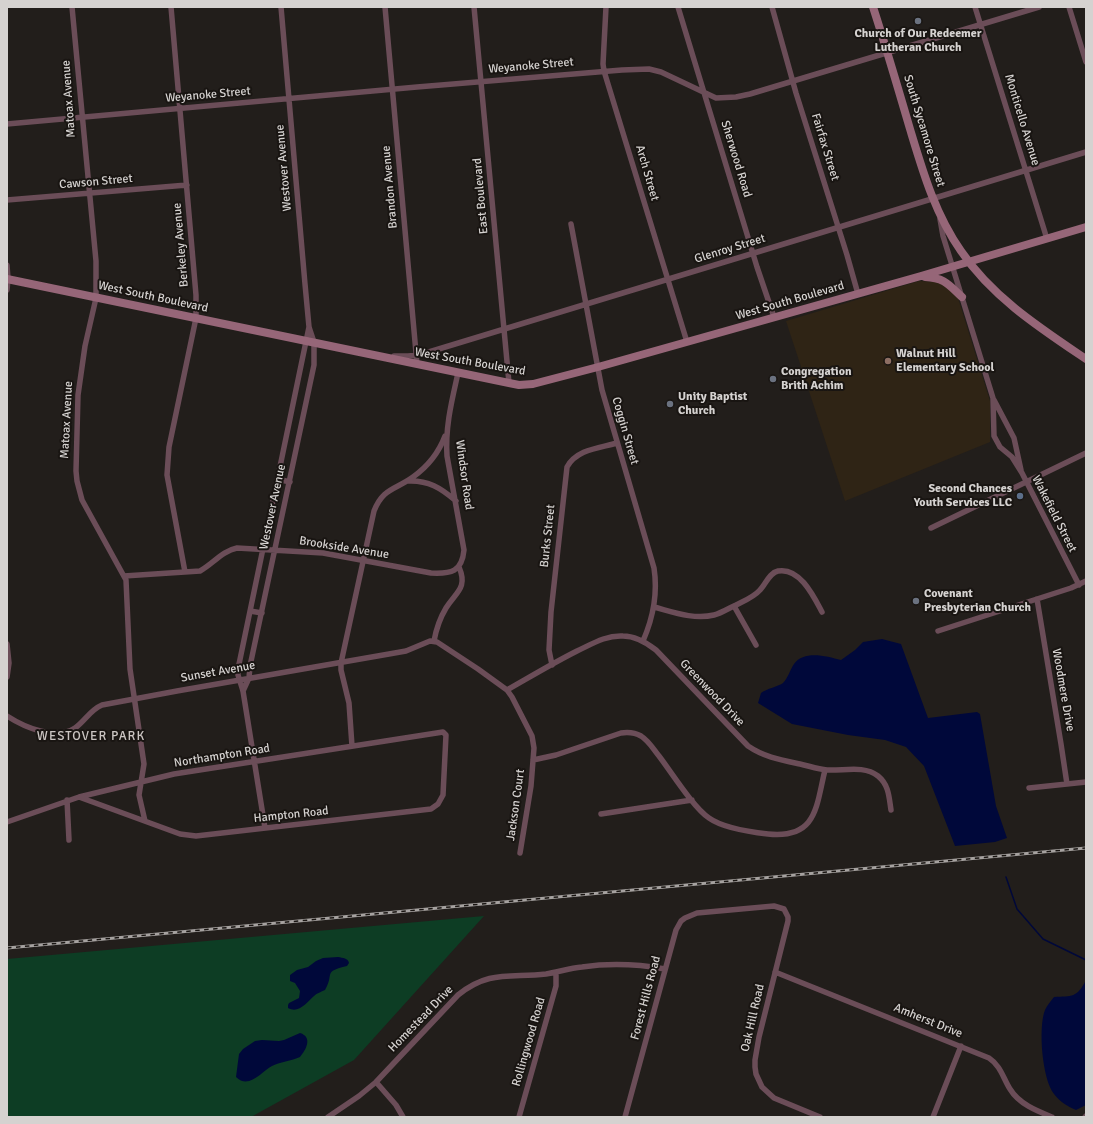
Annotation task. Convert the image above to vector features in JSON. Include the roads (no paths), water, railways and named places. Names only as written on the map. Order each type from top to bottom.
[{"type":"street","name":"Matoax Avenue","points":[[72,7],[88,193],[96,261],[96,298],[85,346],[78,395],[76,481],[89,515],[124,576],[127,587],[130,662],[144,764],[139,795],[145,821]]},
{"type":"street","name":"Berkeley Avenue","points":[[171,7],[195,274],[196,318],[169,447],[167,475],[185,572]]},
{"type":"street","name":"Westover Avenue","points":[[243,691],[249,678],[250,666],[314,365],[310,341],[281,7]]},
{"type":"street","name":"Brandon Avenue","points":[[385,7],[417,364]]},
{"type":"street","name":"East Boulevard","points":[[474,7],[509,383]]},
{"type":"street","name":"Arch Street","points":[[606,7],[603,64],[604,71],[687,342]]},
{"type":"street","name":"Sherwood Road","points":[[678,7],[753,254],[774,317]]},
{"type":"street","name":"Fairfax Street","points":[[772,7],[858,294]]},
{"type":"street","name":"South Sycamore Street","points":[[874,7],[932,199],[961,252],[1007,302],[1034,323],[1086,359]]},
{"type":"street","name":"Monticello Avenue","points":[[975,7],[1047,239]]},
{"type":"street","name":"Weyanoke Street","points":[[7,124],[392,89],[604,71],[649,69],[671,75],[716,98],[736,97],[1039,7]]},
{"type":"street","points":[[1069,7],[1086,62]]},
{"type":"street","name":"Glenroy Street","points":[[379,356],[416,355],[1086,152]]},
{"type":"street","name":"Cawson Street","points":[[7,200],[187,185]]},
{"type":"street","name":"South Sycamore Street","points":[[939,214],[943,236],[953,266]]},
{"type":"street","name":"Coggin Street","points":[[571,224],[602,390],[654,568],[656,589],[654,606],[643,641]]},
{"type":"street","name":"West South Boulevard","points":[[8,279],[519,385],[533,384],[598,367],[858,294],[1086,227]]},
{"type":"street","points":[[7,265],[7,290]]},
{"type":"street","name":"Wakefield Street","points":[[953,266],[993,398],[1014,438],[1022,473]]},
{"type":"street","points":[[916,277],[939,278],[949,284],[962,297]]},
{"type":"street","name":"Westover Avenue","points":[[265,828],[243,691],[239,680],[238,669],[277,479],[310,341]]},
{"type":"street","name":"Windsor Road","points":[[458,373],[447,432],[447,456],[464,550],[461,565],[459,567]]},
{"type":"street","name":"Wakefield Street","points":[[993,398],[994,436],[1000,447],[1012,458],[1022,473],[1079,585]]},
{"type":"street","points":[[352,746],[349,703],[341,670],[341,663],[374,511],[381,496],[408,481],[432,459],[447,432]]},
{"type":"street","name":"Burks Street","points":[[552,664],[549,650],[567,467],[570,462],[585,452],[617,443]]},
{"type":"street","points":[[931,528],[1027,483],[1086,453]]},
{"type":"street","points":[[277,479],[290,482]]},
{"type":"street","points":[[408,481],[416,480],[431,484],[438,487],[456,501]]},
{"type":"street","name":"Brookside Avenue","points":[[124,576],[200,571],[209,567],[221,555],[230,549],[243,548],[323,553],[431,573],[447,572],[459,567]]},
{"type":"street","points":[[459,567],[463,580],[460,589],[445,609],[435,632],[434,641],[502,685],[507,690]]},
{"type":"street","points":[[654,606],[684,615],[702,616],[715,614],[734,606],[755,594],[762,588],[772,573],[776,571],[784,571],[805,584],[822,612]]},
{"type":"street","points":[[938,631],[1079,585],[1086,581]]},
{"type":"street","name":"Woodmere Drive","points":[[1037,599],[1067,784]]},
{"type":"street","points":[[734,606],[756,645]]},
{"type":"street","points":[[250,610],[262,613]]},
{"type":"street","name":"Greenwood Drive","points":[[507,690],[552,664],[601,639],[608,637],[630,636],[643,641],[656,650],[755,752],[769,758],[825,770],[863,770],[875,774],[884,782],[887,788],[891,810]]},
{"type":"street","name":"Sunset Avenue","points":[[7,716],[20,724],[48,732],[62,732],[75,728],[97,707],[249,678],[406,651],[434,641]]},
{"type":"street","points":[[7,644],[10,663],[7,677]]},
{"type":"street","name":"Jackson Court","points":[[507,690],[532,736],[534,748],[531,786],[520,853]]},
{"type":"street","name":"Northampton Road","points":[[7,822],[67,800],[174,774],[442,732],[445,733]]},
{"type":"street","points":[[533,760],[621,733],[626,732],[636,734],[644,738],[653,748],[692,800],[710,819],[721,824],[766,834],[786,834],[803,829],[811,820],[825,770]]},
{"type":"street","name":"Hampton Road","points":[[79,797],[180,834],[196,836],[407,812],[434,807],[438,804],[443,795],[446,743],[445,733]]},
{"type":"street","points":[[1029,788],[1086,782]]},
{"type":"street","points":[[67,800],[69,840]]},
{"type":"street","points":[[601,814],[692,800]]},
{"type":"street","name":"Oak Hill Road","points":[[716,911],[779,906],[788,916],[755,1060],[756,1074],[762,1087],[774,1098],[820,1117]]},
{"type":"street","name":"Forest Hills Road","points":[[625,1117],[676,930],[681,921],[689,916],[697,913],[716,911]]},
{"type":"street","name":"Homestead Drive","points":[[328,1117],[359,1096],[376,1082],[458,995],[475,983],[498,977],[556,972],[580,967],[610,964],[646,965],[665,969]]},
{"type":"street","name":"Rollingwood Road","points":[[519,1117],[556,986],[556,972]]},
{"type":"street","name":"Amherst Drive","points":[[775,972],[990,1058],[1000,1068],[1010,1090],[1015,1096],[1032,1108],[1052,1117]]},
{"type":"street","points":[[933,1117],[961,1046]]},
{"type":"street","points":[[376,1082],[396,1105],[403,1117]]},
{"type":"waterway","points":[[1006,877],[1017,909],[1043,939],[1086,960]]},
{"type":"railway","points":[[7,948],[1086,848]]},
{"type":"place","name":"Church of Our Redeemer Lutheran Church","points":[[918,21]]},
{"type":"place","name":"Walnut Hill Elementary School","points":[[888,361]]},
{"type":"place","name":"Congregation Brith Achim","points":[[773,379]]},
{"type":"place","name":"Unity Baptist Church","points":[[670,404]]},
{"type":"place","name":"Second Chances Youth Services LLC","points":[[1020,496]]},
{"type":"place","name":"Covenant Presbyterian Church","points":[[916,601]]},
{"type":"district","name":"WESTOVER PARK","points":[[91,737]]}]
